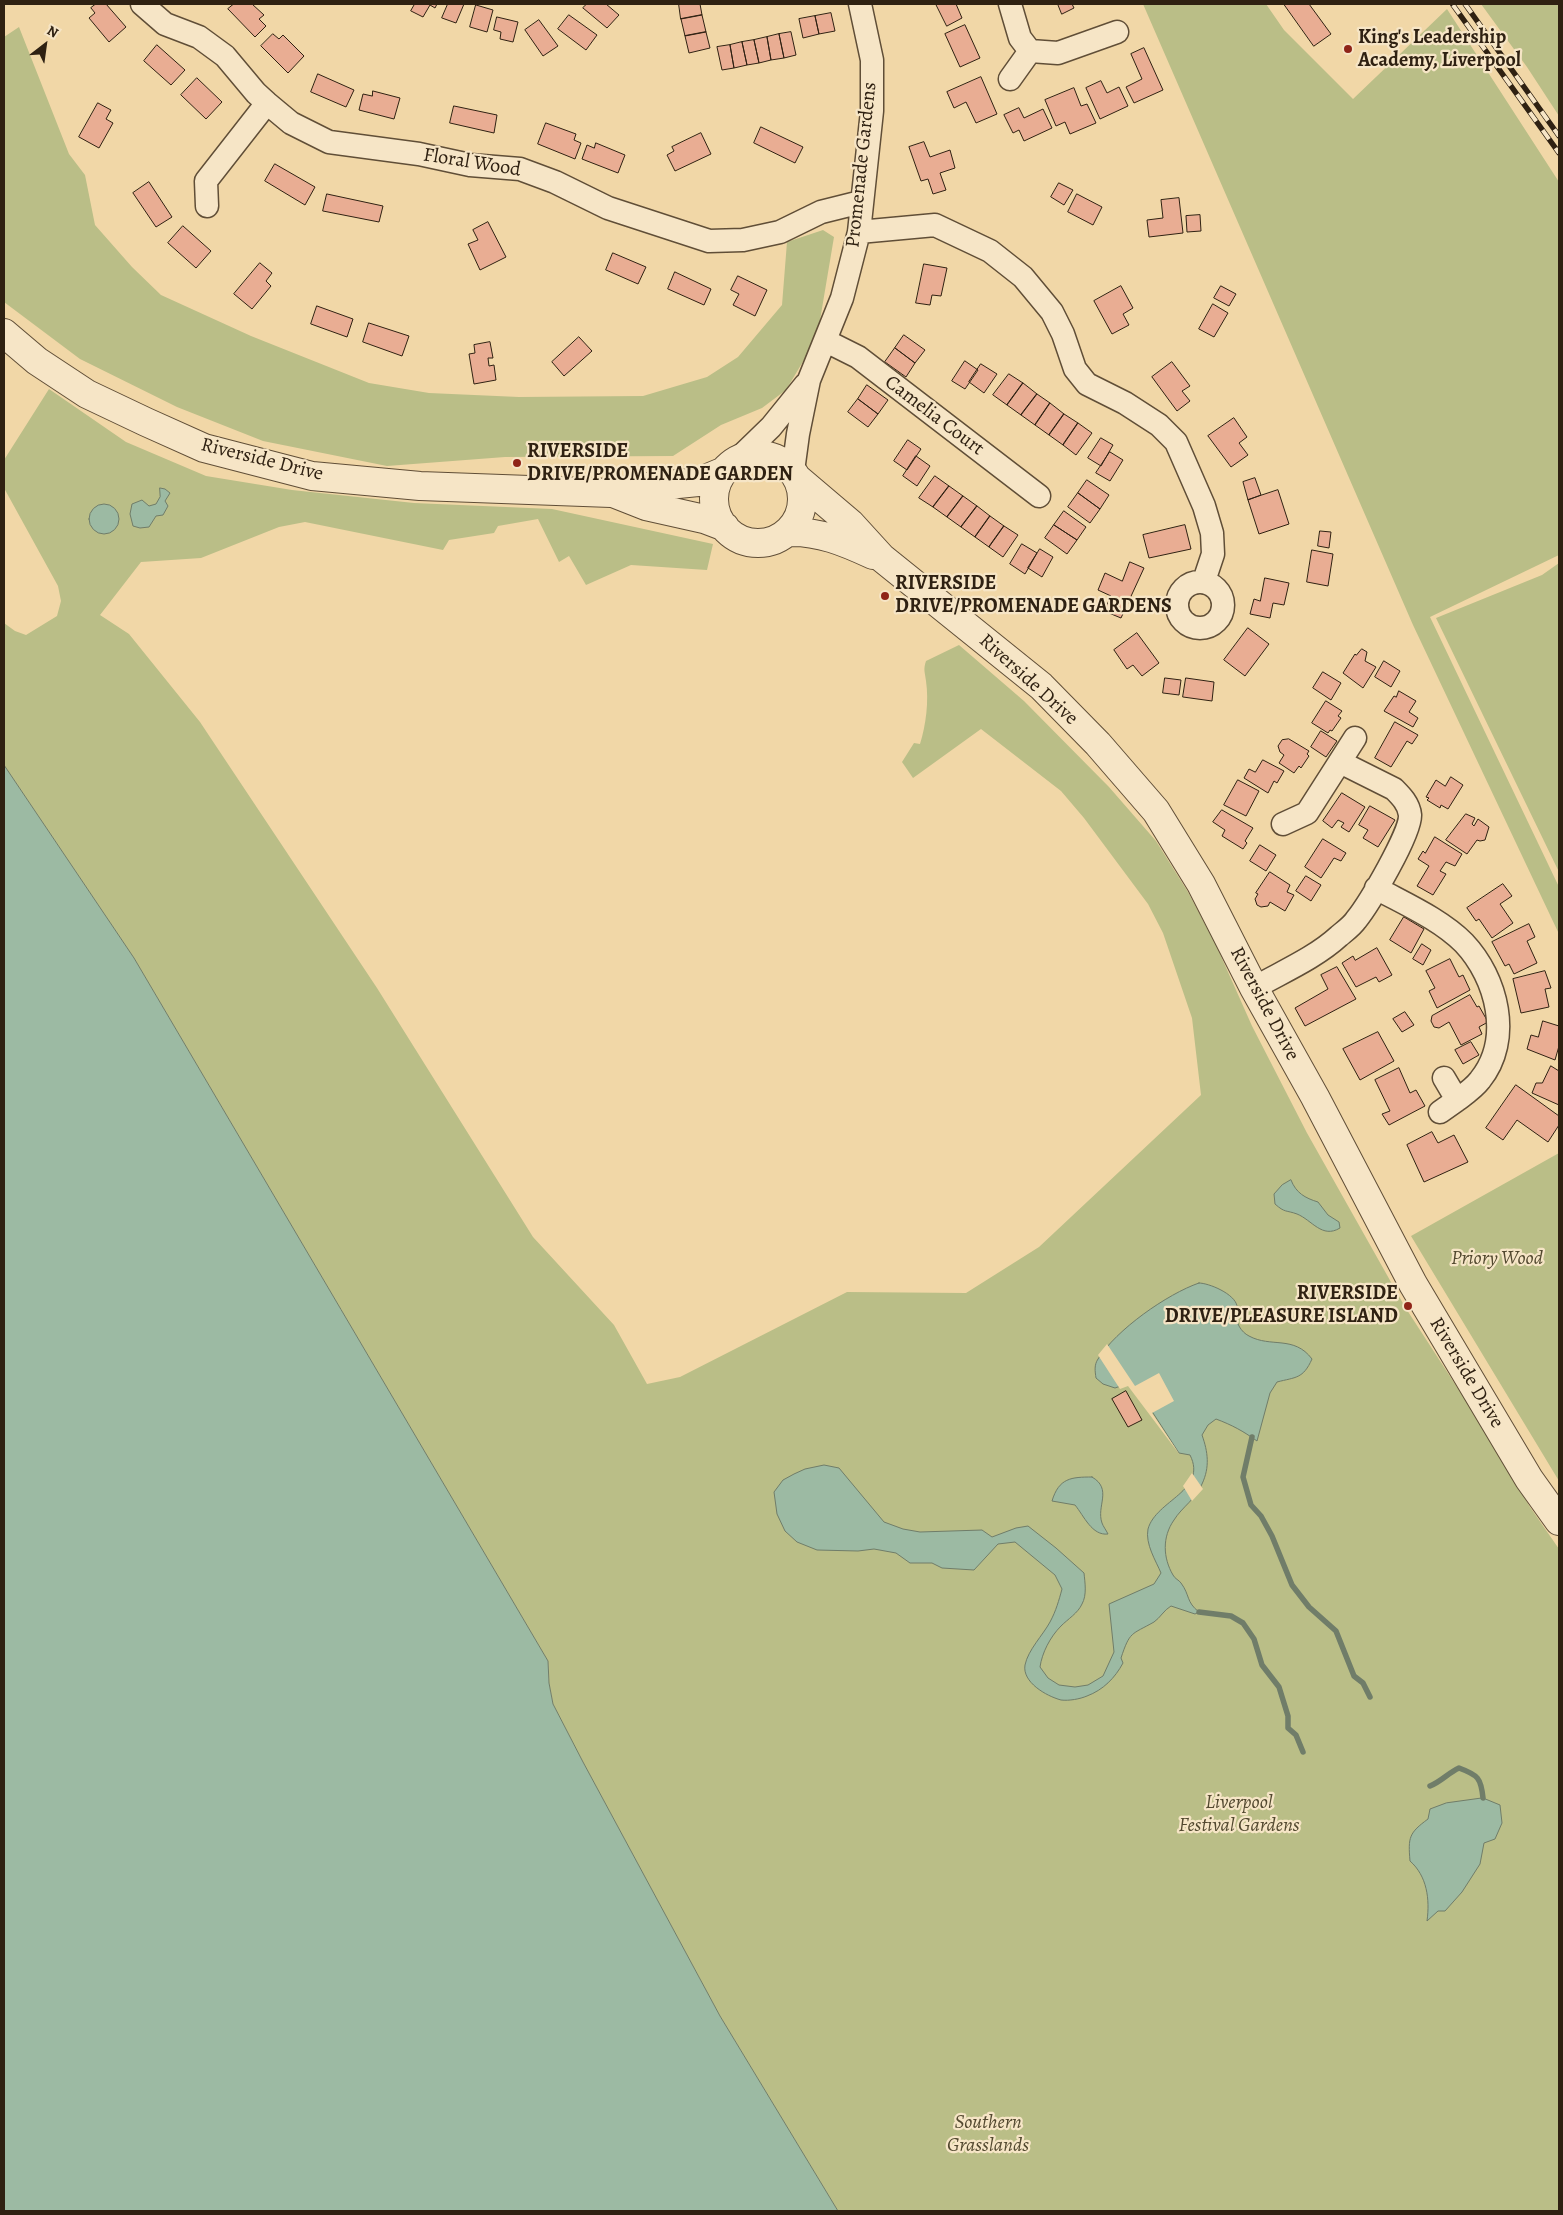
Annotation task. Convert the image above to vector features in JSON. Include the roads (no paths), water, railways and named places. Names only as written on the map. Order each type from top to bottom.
[{"type":"street","name":"Floral Wood","points":[[142,4],[164,24],[199,37],[225,56],[256,93],[291,123],[329,142],[419,154],[470,165],[520,168],[555,182],[608,208],[708,241],[743,240],[780,232],[821,212],[861,202]]},
{"type":"street","name":"Promenade Gardens","points":[[796,475],[798,434],[809,380],[842,298],[859,232],[872,111],[872,60],[860,4]]},
{"type":"street","points":[[1010,4],[1020,38],[1030,51],[1058,53],[1117,32]]},
{"type":"street","points":[[1010,78],[1030,51]]},
{"type":"street","points":[[207,206],[206,180],[267,103]]},
{"type":"street","points":[[859,232],[935,225],[990,251],[1023,278],[1052,312],[1063,334],[1075,369],[1087,384],[1125,403],[1159,425],[1176,442],[1204,506],[1212,533],[1213,554],[1204,581]]},
{"type":"street","name":"Riverside Drive","points":[[4,333],[37,361],[87,394],[204,448],[312,476],[420,486],[611,493],[692,483],[730,466]]},
{"type":"street","name":"Camelia Court","points":[[826,341],[858,357],[1039,496]]},
{"type":"street","name":"Promenade Gardens","points":[[730,466],[771,427],[809,380]]},
{"type":"street","points":[[753,454],[768,455],[782,461],[796,475],[802,493],[802,507],[796,521],[788,532],[779,538],[766,542],[751,542],[737,538],[724,528],[717,515],[714,500],[716,486],[730,466],[753,454]]},
{"type":"street","name":"Riverside Drive","points":[[796,475],[851,524],[882,558],[1041,686],[1098,744],[1156,811],[1201,884],[1254,988],[1320,1106],[1413,1284],[1529,1479],[1559,1521]]},
{"type":"street","name":"Riverside Drive","points":[[611,493],[646,506],[704,519],[724,528]]},
{"type":"street","name":"Riverside Drive","points":[[788,532],[815,533],[831,537],[882,558]]},
{"type":"street","points":[[1283,824],[1307,813],[1355,738]]},
{"type":"street","points":[[1254,988],[1318,952],[1338,938],[1356,921],[1406,831],[1410,813],[1407,804],[1394,789],[1340,762]]},
{"type":"street","points":[[1376,888],[1445,927],[1464,944],[1489,980],[1499,1017],[1494,1052],[1481,1080],[1448,1106],[1444,1078]]},
{"type":"waterway","points":[[1252,1437],[1243,1477],[1251,1505],[1261,1516],[1272,1536],[1292,1585],[1309,1607],[1336,1631],[1354,1676],[1363,1683],[1370,1697]]},
{"type":"waterway","points":[[1199,1612],[1231,1616],[1243,1623],[1254,1639],[1262,1665],[1279,1687],[1288,1716],[1288,1728],[1296,1735],[1303,1752]]},
{"type":"waterway","points":[[1430,1786],[1459,1768],[1477,1778],[1480,1782],[1483,1798]]},
{"type":"railway","points":[[1465,4],[1559,136]]},
{"type":"railway","points":[[1453,5],[1559,153]]},
{"type":"place","name":"King's Leadership Academy, Liverpool","points":[[1348,49]]},
{"type":"place","name":"RIVERSIDE DRIVE/PROMENADE GARDEN","points":[[517,463]]},
{"type":"place","name":"RIVERSIDE DRIVE/PROMENADE GARDENS","points":[[885,596]]},
{"type":"place","name":"RIVERSIDE DRIVE/PLEASURE ISLAND","points":[[1408,1306]]},
{"type":"park label","name":"Priory Wood","points":[[1497,1259]]},
{"type":"park label","name":"Liverpool Festival Gardens","points":[[1239,1814]]},
{"type":"park label","name":"Southern Grasslands","points":[[988,2134]]}]
